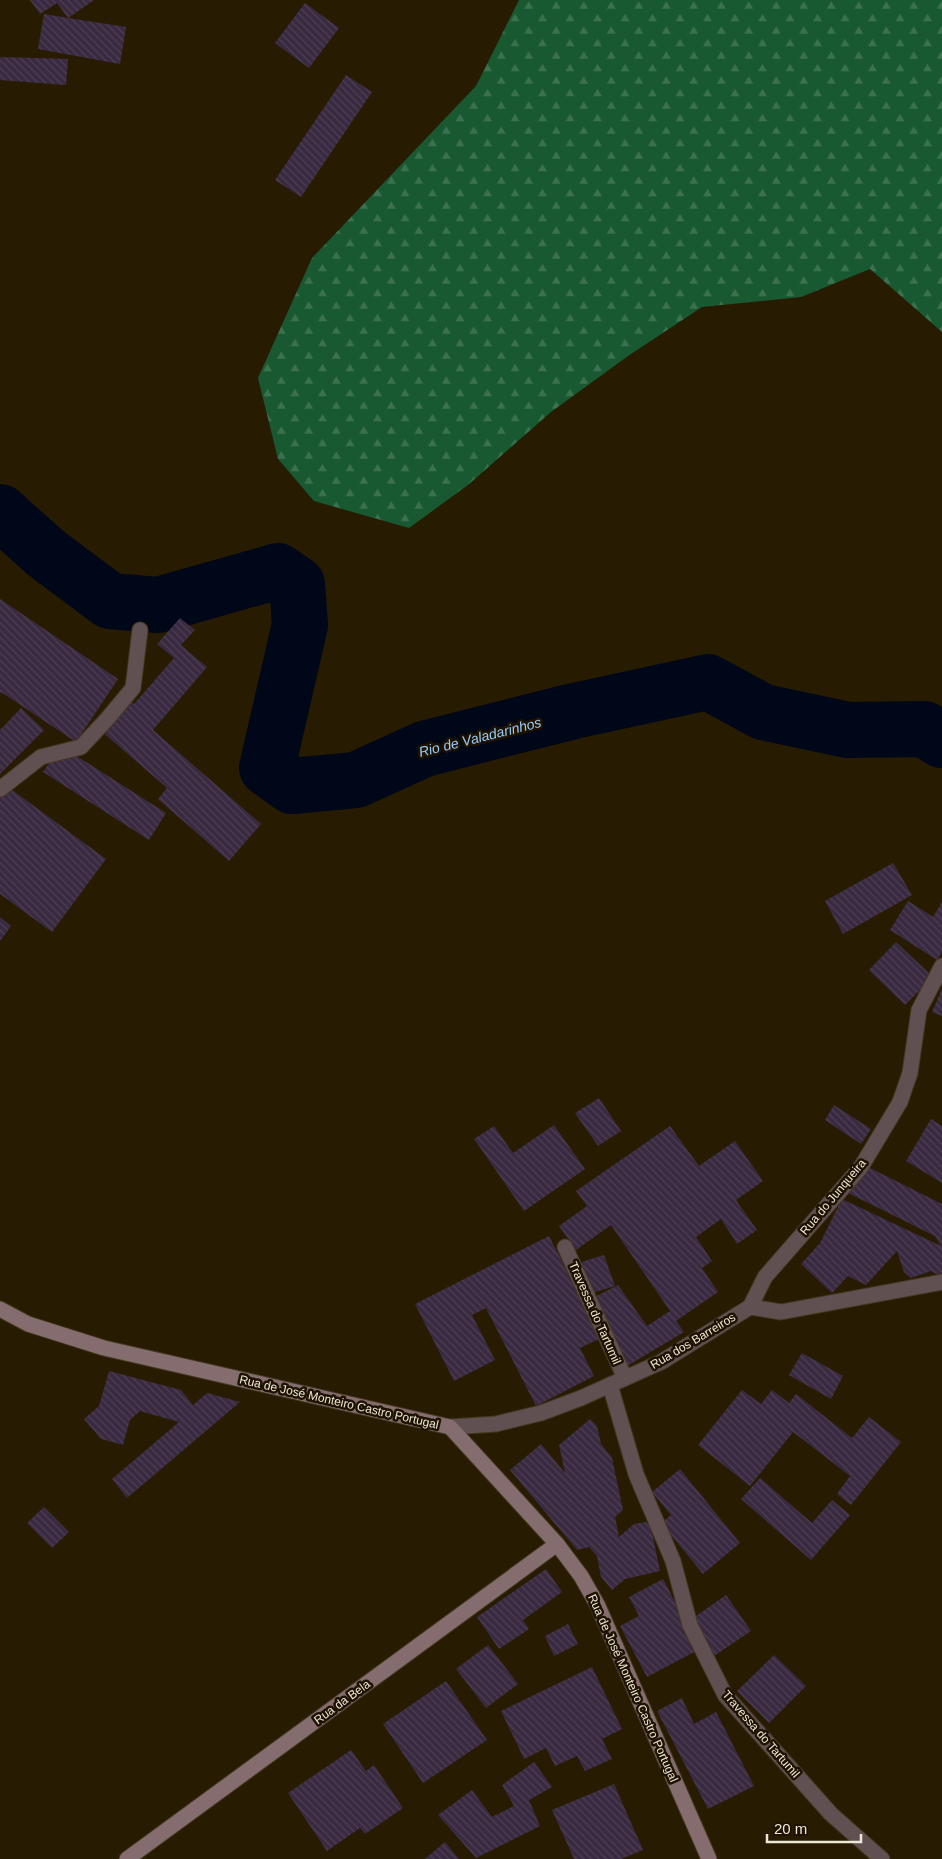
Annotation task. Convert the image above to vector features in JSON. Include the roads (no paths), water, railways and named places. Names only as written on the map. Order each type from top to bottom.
[{"type":"main road","name":"Rua de José Monteiro Castro Portugal","points":[[0,1309],[28,1324],[104,1348],[450,1427],[557,1544],[581,1576],[598,1606],[709,1859]]},
{"type":"main road","name":"Rua da Bela","points":[[127,1859],[557,1544]]},
{"type":"street","points":[[0,789],[41,757],[81,747],[108,718],[133,688],[140,630]]},
{"type":"street","name":"Rua do Junqueira","points":[[750,1307],[765,1276],[861,1167],[900,1102],[910,1073],[919,1010],[942,966]]},
{"type":"street","name":"Travessa do Tartumil","points":[[565,1247],[624,1378]]},
{"type":"street","name":"Rua dos Barreiros","points":[[450,1427],[496,1424],[541,1413],[661,1362],[750,1307],[781,1312],[942,1282]]},
{"type":"street","name":"Travessa do Tartumil","points":[[610,1385],[636,1474],[673,1561],[690,1625],[726,1696],[831,1814],[882,1859]]},
{"type":"waterway","name":"Rio de Valadarinhos","points":[[0,512],[47,554],[110,601],[158,605],[278,571],[297,584],[300,625],[267,768],[292,786],[356,780],[424,749],[574,711],[708,682],[763,712],[848,730],[924,729],[942,740]]}]
